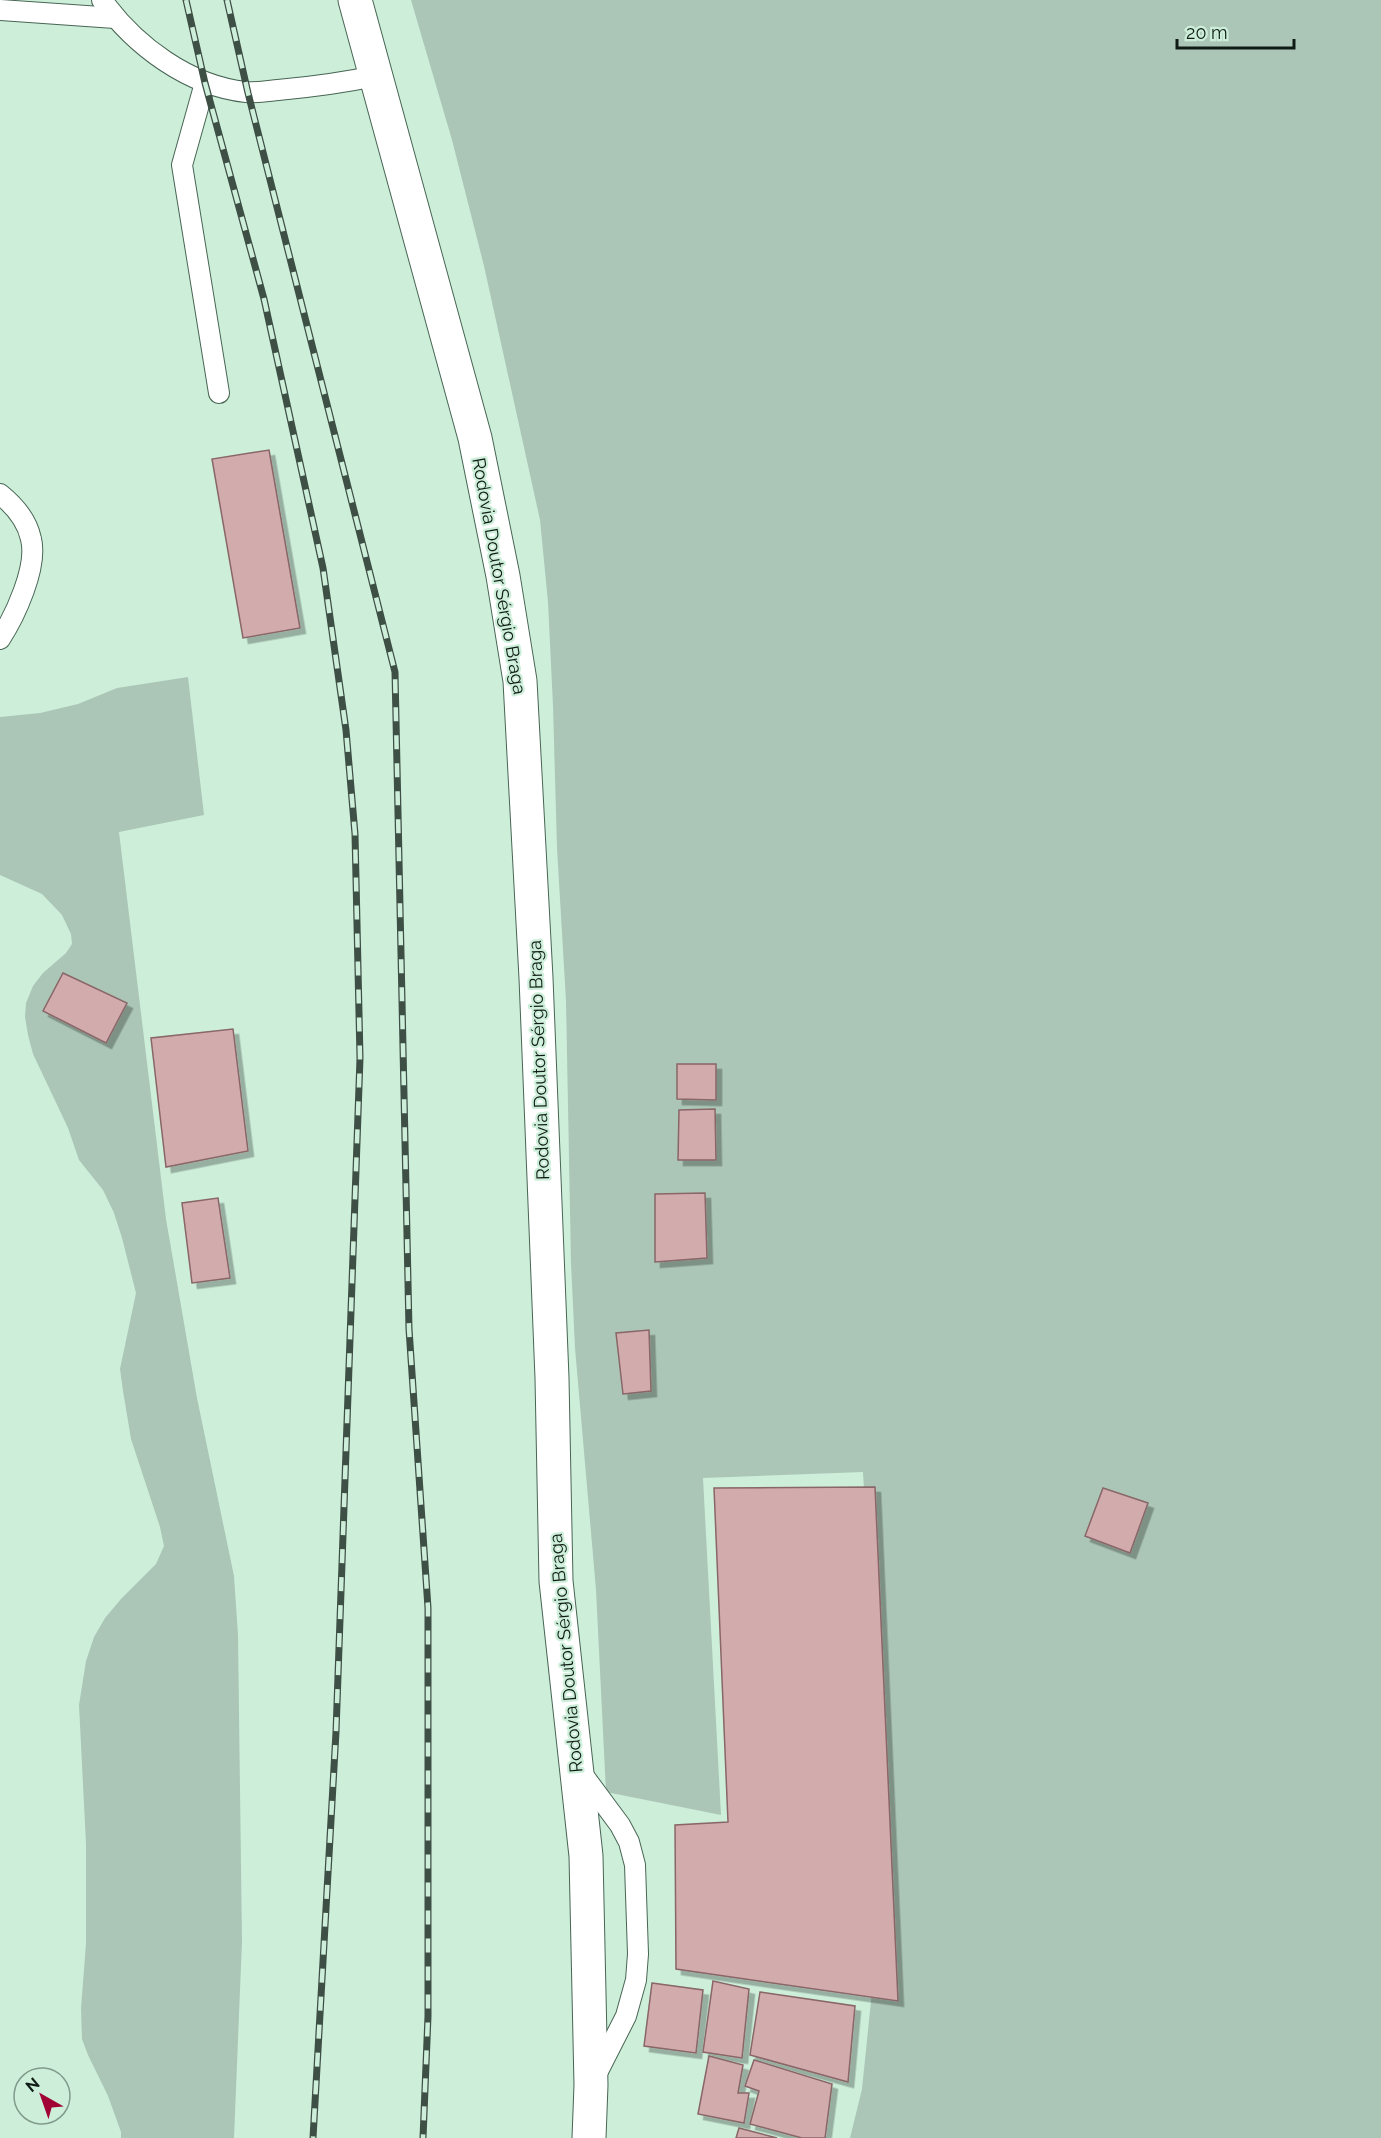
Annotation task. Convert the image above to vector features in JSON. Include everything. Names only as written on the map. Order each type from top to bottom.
[{"type":"main road","name":"Rodovia Doutor Sérgio Braga","points":[[355,0],[475,438],[503,576],[520,681],[536,978],[552,1378],[556,1581],[586,1856],[591,2085],[589,2138]]},
{"type":"lane","points":[[102,0],[115,18],[150,50],[205,83],[248,93],[323,86],[375,76]]},
{"type":"lane","points":[[0,10],[115,18]]},
{"type":"lane","points":[[205,83],[182,165],[219,393]]},
{"type":"lane","points":[[0,494],[19,512],[27,527],[32,542],[32,557],[12,617],[0,639]]},
{"type":"lane","points":[[576,1767],[620,1825],[629,1842],[635,1865],[638,1954],[636,1980],[626,2016],[591,2085]]},
{"type":"green space","points":[[411,0],[1381,0],[1381,2138],[850,2138],[862,2089],[879,1923],[878,1749],[863,1472],[703,1478],[721,1815],[606,1792],[596,1590],[575,1348],[566,1001],[557,848],[548,602],[540,520],[484,266],[452,140]]},
{"type":"green space","points":[[188,677],[204,815],[119,832],[166,1219],[197,1398],[234,1576],[238,1635],[242,1941],[234,2138],[121,2138],[108,2096],[82,2039],[81,2008],[86,1944],[86,1844],[79,1705],[86,1661],[94,1637],[105,1618],[121,1599],[156,1564],[164,1546],[131,1439],[120,1369],[136,1293],[122,1238],[103,1190],[79,1160],[68,1128],[33,1054],[28,1035],[25,1017],[26,1003],[33,986],[72,944],[71,934],[62,915],[42,894],[0,875],[0,717],[40,713],[78,704],[117,688]]},
{"type":"building","points":[[269,450],[300,628],[243,638],[212,459]]},
{"type":"building","points":[[63,973],[127,1003],[106,1043],[43,1011]]},
{"type":"building","points":[[233,1029],[248,1151],[166,1167],[151,1038]]},
{"type":"building","points":[[677,1064],[716,1064],[716,1100],[677,1099]]},
{"type":"building","points":[[715,1109],[716,1160],[678,1160],[679,1110]]},
{"type":"building","points":[[705,1193],[707,1258],[655,1262],[655,1194]]},
{"type":"building","points":[[218,1198],[230,1278],[192,1283],[182,1203]]},
{"type":"building","points":[[649,1330],[651,1391],[623,1394],[616,1333]]},
{"type":"building","points":[[875,1487],[898,2001],[676,1969],[675,1825],[728,1822],[714,1488]]},
{"type":"building","points":[[1103,1488],[1148,1503],[1130,1553],[1085,1536]]},
{"type":"building","points":[[713,1981],[749,1989],[742,2058],[703,2052]]},
{"type":"building","points":[[652,1983],[703,1990],[696,2053],[644,2046]]},
{"type":"building","points":[[760,1992],[855,2006],[848,2082],[750,2055]]},
{"type":"building","points":[[709,2056],[743,2065],[738,2093],[749,2093],[744,2123],[698,2114]]},
{"type":"building","points":[[754,2060],[832,2084],[825,2138],[802,2138],[750,2124],[759,2091],[745,2086]]},
{"type":"building","points":[[739,2128],[777,2138],[736,2138]]},
{"type":"railway","points":[[186,0],[205,83],[264,299],[323,568],[346,730],[355,834],[360,1058],[336,1732],[313,2138]]},
{"type":"railway","points":[[227,0],[248,93],[395,672],[409,1329],[428,1608],[428,2016],[423,2138]]}]
